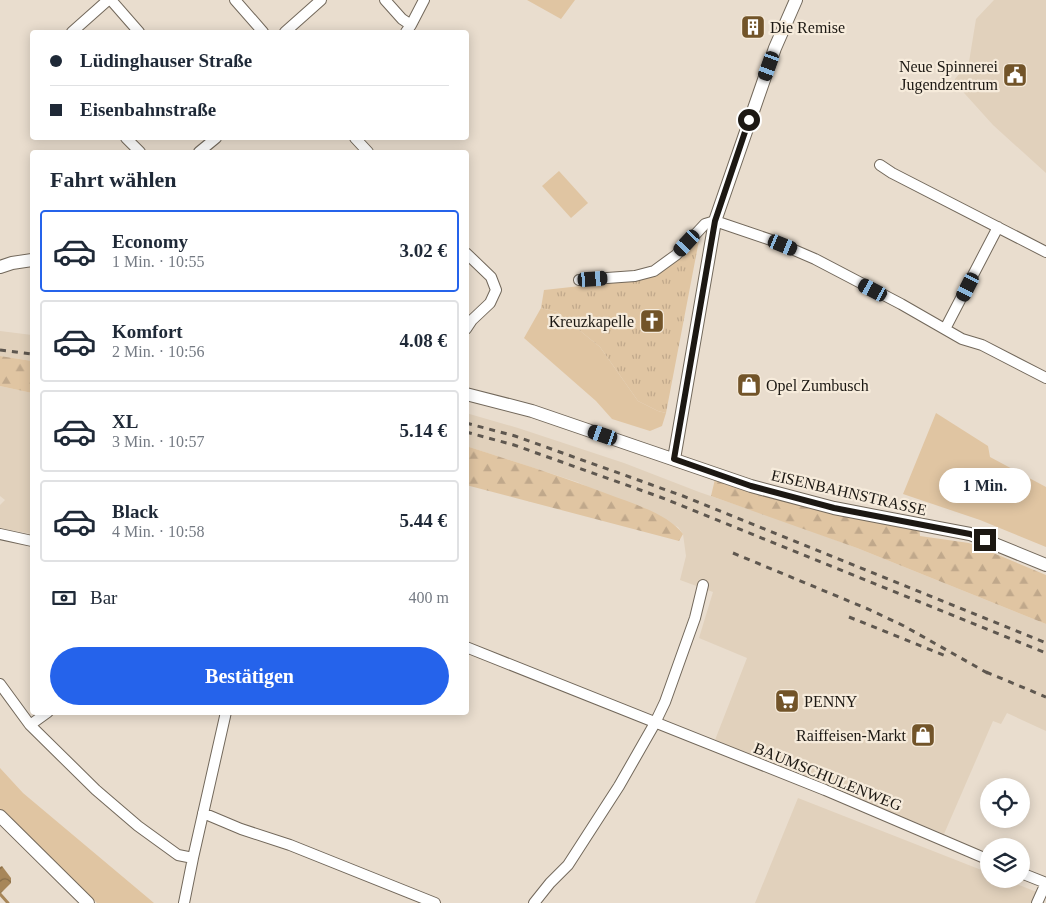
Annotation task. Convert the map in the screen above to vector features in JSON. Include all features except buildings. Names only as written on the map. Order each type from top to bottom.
[{"type":"street","points":[[74,30],[109,0],[137,30]]},
{"type":"street","points":[[234,0],[261,30]]},
{"type":"street","points":[[287,30],[321,0]]},
{"type":"street","points":[[385,0],[402,19],[408,29]]},
{"type":"street","points":[[408,29],[424,0]]},
{"type":"street","points":[[674,459],[715,221],[775,48],[796,0]]},
{"type":"street","points":[[128,140],[138,150]]},
{"type":"street","points":[[201,150],[214,140]]},
{"type":"street","points":[[357,140],[366,150]]},
{"type":"street","points":[[880,165],[892,173],[1046,252]]},
{"type":"street","points":[[579,280],[635,276],[654,271],[676,255],[705,224],[715,221],[771,240],[815,259],[962,339],[982,345],[1046,378]]},
{"type":"street","points":[[945,329],[998,227]]},
{"type":"street","points":[[469,256],[491,277],[496,290],[490,303],[469,324]]},
{"type":"street","points":[[0,267],[30,260]]},
{"type":"street","name":"EISENBAHNSTRASSE","points":[[469,395],[532,411],[751,486],[834,508],[970,534],[1046,565]]},
{"type":"street","points":[[0,534],[30,541]]},
{"type":"street","points":[[534,903],[568,865],[619,786],[655,723],[665,702],[695,618],[703,585]]},
{"type":"street","name":"BAUMSCHULENWEG","points":[[469,649],[826,790],[980,856]]},
{"type":"street","points":[[0,684],[30,725],[96,790],[138,826],[178,855],[193,858]]},
{"type":"street","points":[[30,725],[44,715]]},
{"type":"street","points":[[184,903],[225,715]]},
{"type":"street","points":[[203,813],[350,869],[408,898],[434,903]]},
{"type":"street","points":[[0,816],[88,903]]},
{"type":"street","points":[[1030,877],[1046,883],[1037,903]]},
{"type":"shaded area","points":[[994,0],[1046,0],[1046,173],[993,125],[956,84],[955,79],[969,62],[976,19]]},
{"type":"shaded area","points":[[0,331],[30,335],[30,361],[0,356]]},
{"type":"shaded area","points":[[0,386],[30,393],[30,534],[0,528],[0,505],[5,500],[0,496]]},
{"type":"shaded area","points":[[469,414],[624,463],[699,492],[792,524],[1046,624],[1046,731],[1007,713],[1001,724],[993,721],[944,834],[715,740],[747,658],[699,638],[713,592],[680,580],[686,556],[683,534],[678,527],[577,482],[469,447]]},
{"type":"shaded area","points":[[798,798],[980,869],[980,888],[1026,888],[1044,895],[1041,903],[755,903]]},
{"type":"green space","points":[[527,0],[575,0],[561,19]]},
{"type":"green space","points":[[559,171],[588,203],[571,218],[542,186]]},
{"type":"green space","points":[[700,235],[666,413],[638,401],[600,347],[557,312],[541,308],[544,290],[635,280]]},
{"type":"green space","points":[[541,308],[557,312],[600,347],[638,401],[666,413],[662,426],[650,431],[612,419],[596,401],[524,338]]},
{"type":"green space","points":[[0,356],[30,361],[30,393],[0,386]]},
{"type":"green space","points":[[936,413],[988,446],[990,457],[1046,487],[1046,547],[980,520],[903,494]]},
{"type":"green space","points":[[469,447],[558,476],[641,507],[661,516],[677,527],[683,534],[679,541],[469,486]]},
{"type":"green space","points":[[716,475],[919,525],[920,536],[969,543],[1046,575],[1046,624],[857,548],[711,496]]},
{"type":"green space","points":[[0,768],[23,793],[154,903],[97,903],[0,810]]},
{"type":"water","points":[[2,866],[11,878],[11,883],[0,894],[0,867]]},
{"type":"waterway","points":[[0,894],[8,903]]},
{"type":"railway","points":[[0,350],[30,354]]},
{"type":"railway","points":[[469,424],[515,436],[683,496],[1046,643]]},
{"type":"railway","points":[[469,433],[514,445],[660,497],[1046,653]]},
{"type":"railway","points":[[733,553],[868,609],[904,626],[991,675]]},
{"type":"railway","points":[[849,617],[946,656]]},
{"type":"railway","points":[[986,672],[1046,697]]},
{"type":"place","name":"Die Remise","points":[[753,27]]},
{"type":"place","name":"Neue Spinnerei Jugendzentrum","points":[[1015,75]]},
{"type":"place","name":"Kreuzkapelle","points":[[652,321]]},
{"type":"place","name":"Opel Zumbusch","points":[[749,385]]},
{"type":"place","name":"PENNY","points":[[787,701]]},
{"type":"place","name":"Raiffeisen-Markt","points":[[923,735]]},
{"type":"route","points":[[749,120],[715,221],[674,459],[751,486],[834,508],[970,534],[985,540]]}]
